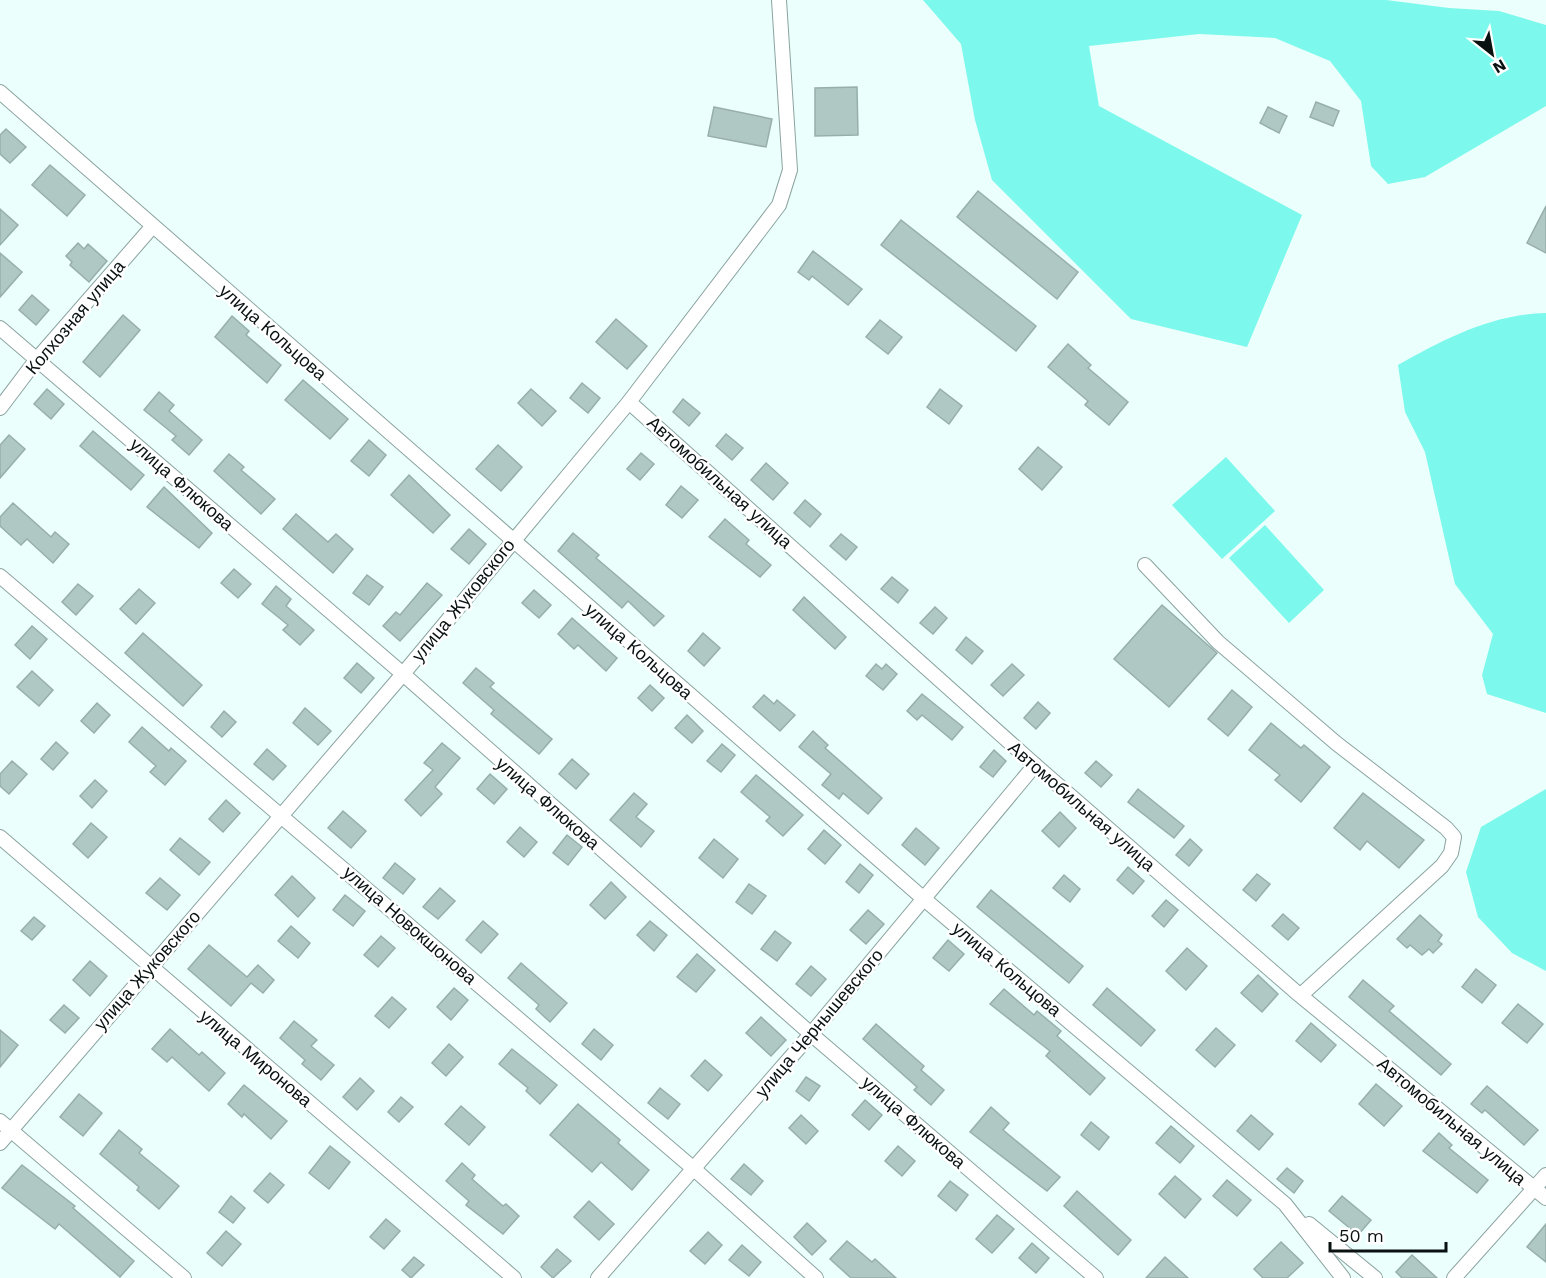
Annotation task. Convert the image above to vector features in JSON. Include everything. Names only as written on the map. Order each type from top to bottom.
[{"type":"street","name":"улица Жуковского","points":[[0,1143],[5,1125],[282,816],[629,402],[779,205],[790,170],[779,0]]},
{"type":"street","name":"улица Кольцова","points":[[0,92],[924,899],[1375,1278]]},
{"type":"street","name":"Колхозная улица","points":[[0,408],[37,359],[152,227]]},
{"type":"street","name":"улица Флюкова","points":[[0,328],[403,674],[811,1034],[1096,1278]]},
{"type":"street","name":"Автомобильная улица","points":[[629,402],[1035,765],[1301,995],[1540,1193]]},
{"type":"street","points":[[1145,565],[1218,642],[1336,743],[1446,828],[1454,837],[1455,844],[1442,866],[1301,995]]},
{"type":"street","name":"улица Новокшонова","points":[[0,576],[694,1169],[816,1278]]},
{"type":"street","name":"улица Чернышевского","points":[[598,1278],[811,1034],[1035,765]]},
{"type":"street","name":"улица Миронова","points":[[0,837],[514,1278]]},
{"type":"street","points":[[5,1125],[184,1278]]},
{"type":"street","points":[[1454,1278],[1540,1193],[1546,1175]]},
{"type":"street","name":"улица Кольцова","points":[[1285,1204],[1328,1255],[1343,1278]]},
{"type":"shaded area","points":[[923,0],[1386,0],[1449,8],[1499,11],[1546,25],[1546,106],[1425,177],[1388,184],[1371,166],[1361,101],[1330,61],[1275,38],[1199,34],[1089,46],[1099,106],[1302,215],[1247,347],[1131,319],[992,180],[975,120],[961,44]]},
{"type":"shaded area","points":[[1546,313],[1546,713],[1487,694],[1482,675],[1493,634],[1455,584],[1425,452],[1405,412],[1398,365],[1451,337],[1488,323],[1526,314]]},
{"type":"shaded area","points":[[1226,457],[1275,511],[1222,559],[1172,505]]},
{"type":"shaded area","points":[[1265,525],[1324,590],[1289,623],[1229,558]]},
{"type":"shaded area","points":[[1546,789],[1546,971],[1512,953],[1478,917],[1466,872],[1481,827]]},
{"type":"building","points":[[857,87],[858,135],[815,136],[815,88]]},
{"type":"building","points":[[1316,102],[1339,111],[1333,126],[1310,117]]},
{"type":"building","points":[[714,107],[772,119],[766,147],[708,136]]},
{"type":"building","points":[[1268,107],[1287,116],[1279,133],[1260,123]]},
{"type":"building","points":[[6,129],[26,147],[10,163],[0,154],[0,135]]},
{"type":"building","points":[[50,165],[85,195],[67,216],[32,185]]},
{"type":"building","points":[[978,191],[1078,272],[1057,299],[957,217]]},
{"type":"building","points":[[1546,206],[1546,253],[1527,243]]},
{"type":"building","points":[[0,209],[18,225],[0,245]]},
{"type":"building","points":[[901,220],[1036,326],[1016,351],[881,245]]},
{"type":"building","points":[[78,243],[84,249],[88,244],[107,261],[89,282],[70,265],[72,262],[66,256]]},
{"type":"building","points":[[813,251],[862,289],[848,305],[812,276],[809,280],[798,272]]},
{"type":"building","points":[[0,253],[22,272],[0,297]]},
{"type":"building","points":[[32,295],[49,310],[36,325],[19,310]]},
{"type":"building","points":[[123,315],[140,330],[100,377],[83,362]]},
{"type":"building","points":[[232,316],[249,331],[246,335],[281,365],[267,383],[215,337]]},
{"type":"building","points":[[616,319],[647,346],[627,369],[596,342]]},
{"type":"building","points":[[880,320],[902,337],[888,354],[866,337]]},
{"type":"building","points":[[1068,344],[1091,365],[1088,368],[1128,402],[1109,425],[1085,405],[1088,401],[1048,367]]},
{"type":"building","points":[[303,380],[348,419],[330,439],[285,400]]},
{"type":"building","points":[[582,383],[600,398],[588,413],[570,398]]},
{"type":"building","points":[[47,389],[64,404],[51,419],[34,404]]},
{"type":"building","points":[[531,389],[556,411],[542,426],[518,403]]},
{"type":"building","points":[[940,389],[962,406],[949,424],[927,407]]},
{"type":"building","points":[[159,392],[174,405],[169,411],[202,440],[189,455],[172,440],[176,436],[144,410]]},
{"type":"building","points":[[683,399],[700,413],[689,426],[673,412]]},
{"type":"building","points":[[93,431],[144,475],[131,490],[80,446]]},
{"type":"building","points":[[726,434],[743,448],[732,460],[716,446]]},
{"type":"building","points":[[9,435],[25,449],[0,478],[0,445]]},
{"type":"building","points":[[369,440],[386,455],[369,476],[351,461]]},
{"type":"building","points":[[498,445],[522,467],[501,491],[476,469]]},
{"type":"building","points":[[1038,447],[1062,467],[1042,490],[1019,469]]},
{"type":"building","points":[[641,453],[654,464],[640,480],[627,469]]},
{"type":"building","points":[[229,454],[244,467],[241,470],[275,499],[261,514],[214,471]]},
{"type":"building","points":[[766,463],[788,483],[773,500],[751,480]]},
{"type":"building","points":[[409,475],[450,515],[433,533],[391,495]]},
{"type":"building","points":[[681,486],[698,500],[682,518],[666,505]]},
{"type":"building","points":[[164,487],[212,533],[199,548],[147,507]]},
{"type":"building","points":[[805,500],[821,514],[810,527],[794,513]]},
{"type":"building","points":[[13,503],[51,537],[55,532],[69,544],[53,563],[27,539],[21,545],[0,526],[0,517]]},
{"type":"building","points":[[296,514],[328,542],[336,534],[353,549],[333,573],[283,529]]},
{"type":"building","points":[[725,519],[749,540],[746,544],[771,565],[760,577],[709,537]]},
{"type":"building","points":[[469,529],[486,544],[469,564],[451,549]]},
{"type":"building","points":[[573,533],[599,555],[596,558],[664,616],[654,626],[628,601],[622,608],[558,551]]},
{"type":"building","points":[[841,534],[857,547],[846,560],[830,546]]},
{"type":"building","points":[[234,569],[251,584],[238,598],[221,583]]},
{"type":"building","points":[[367,575],[383,587],[369,605],[353,593]]},
{"type":"building","points":[[892,577],[908,590],[898,603],[881,589]]},
{"type":"building","points":[[427,583],[442,595],[400,641],[383,626],[396,612],[400,615]]},
{"type":"building","points":[[78,584],[93,596],[76,615],[62,602]]},
{"type":"building","points":[[276,586],[291,599],[286,606],[314,630],[300,645],[283,630],[288,625],[262,604]]},
{"type":"building","points":[[139,589],[155,603],[136,624],[120,609]]},
{"type":"building","points":[[534,590],[551,605],[539,618],[522,603]]},
{"type":"building","points":[[804,597],[846,637],[835,649],[793,610]]},
{"type":"building","points":[[1162,605],[1217,653],[1169,707],[1114,659]]},
{"type":"building","points":[[935,607],[947,618],[933,634],[920,623]]},
{"type":"building","points":[[572,618],[617,658],[606,671],[578,645],[574,649],[558,634]]},
{"type":"building","points":[[32,626],[47,639],[30,659],[15,645]]},
{"type":"building","points":[[143,633],[202,685],[183,706],[125,653]]},
{"type":"building","points":[[703,633],[720,648],[704,666],[688,651]]},
{"type":"building","points":[[966,637],[983,651],[972,664],[956,650]]},
{"type":"building","points":[[357,663],[374,678],[361,693],[344,678]]},
{"type":"building","points":[[876,664],[882,669],[886,664],[897,674],[883,690],[866,676]]},
{"type":"building","points":[[1012,664],[1024,675],[1003,696],[991,685]]},
{"type":"building","points":[[476,668],[494,683],[490,687],[552,739],[539,754],[491,714],[494,710],[463,683]]},
{"type":"building","points":[[32,671],[53,690],[39,706],[17,687]]},
{"type":"building","points":[[650,685],[664,698],[652,711],[638,698]]},
{"type":"building","points":[[1232,690],[1252,707],[1228,736],[1208,719]]},
{"type":"building","points":[[922,694],[963,727],[952,740],[922,715],[917,720],[907,711]]},
{"type":"building","points":[[764,695],[774,704],[777,700],[795,715],[780,731],[753,707]]},
{"type":"building","points":[[1038,702],[1050,713],[1036,729],[1024,718]]},
{"type":"building","points":[[97,703],[110,715],[94,733],[81,721]]},
{"type":"building","points":[[305,708],[331,731],[318,745],[293,723]]},
{"type":"building","points":[[224,711],[236,722],[222,737],[211,727]]},
{"type":"building","points":[[687,715],[703,731],[692,743],[675,728]]},
{"type":"building","points":[[1271,723],[1301,748],[1304,745],[1330,767],[1301,802],[1275,780],[1280,775],[1249,750]]},
{"type":"building","points":[[142,727],[169,751],[171,748],[186,761],[165,785],[150,772],[156,766],[129,742]]},
{"type":"building","points":[[813,731],[828,745],[825,748],[882,798],[868,814],[843,793],[839,799],[822,785],[831,774],[799,747]]},
{"type":"building","points":[[56,742],[68,753],[53,770],[41,759]]},
{"type":"building","points":[[442,743],[460,758],[435,787],[442,794],[421,816],[405,800],[433,770],[424,763]]},
{"type":"building","points":[[722,744],[735,755],[721,772],[707,761]]},
{"type":"building","points":[[267,749],[286,766],[273,780],[254,764]]},
{"type":"building","points":[[994,750],[1006,761],[993,777],[980,767]]},
{"type":"building","points":[[572,759],[589,774],[576,789],[559,774]]},
{"type":"building","points":[[12,761],[27,774],[9,794],[0,786],[0,774]]},
{"type":"building","points":[[1096,761],[1112,775],[1101,787],[1085,773]]},
{"type":"building","points":[[490,774],[507,789],[494,804],[477,789]]},
{"type":"building","points":[[756,775],[803,815],[783,836],[766,821],[770,817],[741,792]]},
{"type":"building","points":[[95,780],[107,791],[92,808],[80,796]]},
{"type":"building","points":[[1138,789],[1184,826],[1174,838],[1128,802]]},
{"type":"building","points":[[634,793],[647,804],[636,817],[654,831],[641,847],[610,820]]},
{"type":"building","points":[[1363,793],[1424,840],[1399,868],[1367,841],[1360,850],[1334,828]]},
{"type":"building","points":[[226,800],[240,813],[223,832],[209,819]]},
{"type":"building","points":[[343,811],[366,831],[351,848],[328,828]]},
{"type":"building","points":[[1060,812],[1076,828],[1059,847],[1042,831]]},
{"type":"building","points":[[91,823],[107,837],[88,858],[73,844]]},
{"type":"building","points":[[520,827],[537,842],[524,857],[507,842]]},
{"type":"building","points":[[916,828],[939,848],[925,865],[902,845]]},
{"type":"building","points":[[824,830],[841,845],[825,864],[808,849]]},
{"type":"building","points":[[567,835],[582,847],[568,865],[553,853]]},
{"type":"building","points":[[180,838],[210,862],[199,875],[170,850]]},
{"type":"building","points":[[714,839],[738,859],[723,878],[699,858]]},
{"type":"building","points":[[1190,839],[1202,850],[1189,866],[1176,855]]},
{"type":"building","points":[[395,863],[415,879],[403,894],[383,878]]},
{"type":"building","points":[[860,864],[873,875],[859,893],[846,882]]},
{"type":"building","points":[[1128,867],[1144,881],[1133,894],[1117,880]]},
{"type":"building","points":[[1257,874],[1270,884],[1256,901],[1243,890]]},
{"type":"building","points":[[1064,875],[1080,889],[1070,902],[1053,888]]},
{"type":"building","points":[[292,876],[315,898],[298,917],[275,895]]},
{"type":"building","points":[[160,878],[180,895],[167,910],[146,893]]},
{"type":"building","points":[[611,882],[626,897],[605,919],[590,905]]},
{"type":"building","points":[[749,884],[766,896],[752,914],[736,902]]},
{"type":"building","points":[[440,888],[455,901],[438,919],[423,907]]},
{"type":"building","points":[[991,890],[1083,966],[1069,983],[977,907]]},
{"type":"building","points":[[345,895],[365,911],[353,926],[333,910]]},
{"type":"building","points":[[1166,900],[1178,910],[1164,927],[1152,916]]},
{"type":"building","points":[[868,910],[884,924],[866,944],[850,930]]},
{"type":"building","points":[[1283,914],[1299,928],[1288,940],[1272,926]]},
{"type":"building","points":[[1420,915],[1442,935],[1438,941],[1442,944],[1433,953],[1429,949],[1422,955],[1410,945],[1407,948],[1397,939]]},
{"type":"building","points":[[34,917],[45,926],[32,940],[21,931]]},
{"type":"building","points":[[483,921],[498,934],[481,953],[466,940]]},
{"type":"building","points":[[650,921],[667,935],[654,951],[637,935]]},
{"type":"building","points":[[291,926],[310,943],[298,958],[278,941]]},
{"type":"building","points":[[775,931],[791,943],[777,961],[761,949]]},
{"type":"building","points":[[381,936],[395,948],[378,967],[364,955]]},
{"type":"building","points":[[948,940],[964,954],[949,971],[933,958]]},
{"type":"building","points":[[209,945],[247,977],[258,965],[274,980],[263,993],[251,983],[231,1006],[188,969]]},
{"type":"building","points":[[1187,948],[1207,966],[1186,990],[1166,971]]},
{"type":"building","points":[[697,954],[715,970],[696,992],[677,977]]},
{"type":"building","points":[[90,961],[107,976],[90,996],[73,980]]},
{"type":"building","points":[[521,963],[567,1003],[550,1022],[536,1009],[539,1005],[508,978]]},
{"type":"building","points":[[811,966],[826,979],[811,996],[796,984]]},
{"type":"building","points":[[1476,969],[1496,985],[1482,1003],[1462,987]]},
{"type":"building","points":[[1258,975],[1278,994],[1262,1012],[1241,993]]},
{"type":"building","points":[[1363,980],[1394,1006],[1389,1011],[1451,1064],[1441,1075],[1349,997]]},
{"type":"building","points":[[454,988],[468,1000],[451,1020],[437,1007]]},
{"type":"building","points":[[1107,988],[1155,1030],[1141,1046],[1093,1005]]},
{"type":"building","points":[[1004,989],[1034,1015],[1037,1011],[1061,1031],[1057,1036],[1105,1078],[1090,1095],[1046,1056],[1050,1051],[990,1004]]},
{"type":"building","points":[[392,997],[406,1009],[389,1028],[375,1016]]},
{"type":"building","points":[[1518,1004],[1543,1024],[1527,1043],[1502,1023]]},
{"type":"building","points":[[64,1005],[79,1018],[65,1033],[50,1020]]},
{"type":"building","points":[[761,1017],[786,1040],[771,1056],[746,1033]]},
{"type":"building","points":[[294,1021],[317,1040],[311,1046],[334,1065],[321,1080],[302,1064],[305,1060],[280,1038]]},
{"type":"building","points":[[1311,1023],[1336,1045],[1321,1062],[1296,1041]]},
{"type":"building","points":[[876,1024],[924,1066],[921,1070],[944,1090],[931,1105],[914,1090],[917,1087],[863,1039]]},
{"type":"building","points":[[1216,1028],[1235,1045],[1215,1067],[1196,1050]]},
{"type":"building","points":[[170,1029],[199,1055],[202,1052],[225,1073],[209,1091],[172,1057],[167,1062],[152,1049]]},
{"type":"building","points":[[594,1029],[613,1045],[601,1060],[582,1044]]},
{"type":"building","points":[[0,1030],[18,1045],[0,1067]]},
{"type":"building","points":[[449,1044],[463,1057],[446,1076],[432,1063]]},
{"type":"building","points":[[512,1049],[557,1085],[540,1104],[526,1091],[528,1088],[499,1064]]},
{"type":"building","points":[[705,1060],[722,1075],[708,1091],[691,1076]]},
{"type":"building","points":[[806,1077],[820,1086],[809,1101],[796,1091]]},
{"type":"building","points":[[360,1078],[374,1091],[357,1110],[343,1097]]},
{"type":"building","points":[[1376,1084],[1402,1106],[1384,1126],[1359,1104]]},
{"type":"building","points":[[244,1085],[287,1121],[271,1139],[244,1114],[242,1117],[228,1104]]},
{"type":"building","points":[[1487,1086],[1538,1130],[1524,1145],[1485,1110],[1482,1113],[1471,1104]]},
{"type":"building","points":[[660,1088],[680,1104],[668,1119],[648,1103]]},
{"type":"building","points":[[79,1094],[102,1113],[83,1136],[60,1117]]},
{"type":"building","points":[[401,1097],[413,1107],[399,1122],[388,1112]]},
{"type":"building","points":[[865,1100],[882,1115],[869,1130],[852,1115]]},
{"type":"building","points":[[578,1104],[620,1140],[618,1143],[649,1170],[632,1190],[601,1162],[592,1172],[550,1135]]},
{"type":"building","points":[[461,1106],[485,1127],[469,1145],[445,1124]]},
{"type":"building","points":[[991,1107],[1009,1123],[1003,1130],[1060,1177],[1047,1191],[970,1132]]},
{"type":"building","points":[[801,1115],[818,1131],[806,1144],[789,1128]]},
{"type":"building","points":[[1251,1115],[1273,1134],[1259,1150],[1237,1131]]},
{"type":"building","points":[[1091,1122],[1109,1137],[1099,1150],[1081,1135]]},
{"type":"building","points":[[1171,1126],[1194,1146],[1180,1163],[1156,1143]]},
{"type":"building","points":[[119,1130],[142,1149],[139,1153],[179,1186],[159,1209],[137,1190],[139,1187],[100,1154]]},
{"type":"building","points":[[1439,1133],[1452,1145],[1449,1148],[1488,1180],[1477,1193],[1423,1151]]},
{"type":"building","points":[[330,1146],[350,1162],[329,1189],[309,1173]]},
{"type":"building","points":[[898,1146],[915,1161],[902,1176],[885,1161]]},
{"type":"building","points":[[462,1163],[475,1175],[472,1179],[503,1206],[506,1204],[519,1216],[503,1234],[466,1205],[469,1201],[446,1181]]},
{"type":"building","points":[[744,1164],[763,1181],[751,1195],[731,1179]]},
{"type":"building","points":[[22,1165],[75,1206],[73,1208],[134,1261],[120,1277],[59,1224],[55,1229],[2,1188]]},
{"type":"building","points":[[1287,1168],[1303,1181],[1294,1193],[1277,1179]]},
{"type":"building","points":[[270,1173],[284,1185],[268,1203],[254,1191]]},
{"type":"building","points":[[1175,1176],[1201,1199],[1185,1218],[1159,1194]]},
{"type":"building","points":[[1227,1180],[1251,1200],[1237,1216],[1213,1196]]},
{"type":"building","points":[[950,1181],[968,1195],[956,1211],[938,1196]]},
{"type":"building","points":[[1077,1191],[1131,1240],[1118,1255],[1064,1206]]},
{"type":"building","points":[[231,1196],[245,1208],[233,1223],[219,1212]]},
{"type":"building","points":[[1342,1196],[1371,1220],[1358,1235],[1329,1211]]},
{"type":"building","points":[[589,1201],[614,1224],[599,1240],[574,1217]]},
{"type":"building","points":[[997,1215],[1014,1229],[992,1253],[976,1239]]},
{"type":"building","points":[[386,1219],[400,1231],[384,1249],[370,1237]]},
{"type":"building","points":[[807,1223],[826,1241],[812,1255],[794,1237]]},
{"type":"building","points":[[1546,1224],[1546,1262],[1527,1247]]},
{"type":"building","points":[[226,1231],[241,1244],[222,1266],[207,1253]]},
{"type":"building","points":[[708,1232],[722,1245],[705,1264],[690,1251]]},
{"type":"building","points":[[847,1241],[872,1262],[875,1259],[896,1278],[851,1278],[830,1259]]},
{"type":"building","points":[[1281,1242],[1303,1263],[1287,1278],[1263,1278],[1254,1269]]},
{"type":"building","points":[[1032,1243],[1049,1258],[1036,1273],[1019,1258]]},
{"type":"building","points":[[742,1245],[761,1262],[749,1276],[729,1260]]},
{"type":"building","points":[[557,1249],[571,1261],[553,1278],[541,1267]]},
{"type":"building","points":[[1412,1255],[1437,1278],[1402,1278],[1396,1272]]},
{"type":"building","points":[[414,1257],[424,1265],[411,1278],[402,1270]]},
{"type":"building","points":[[1165,1257],[1188,1278],[1146,1278]]}]
